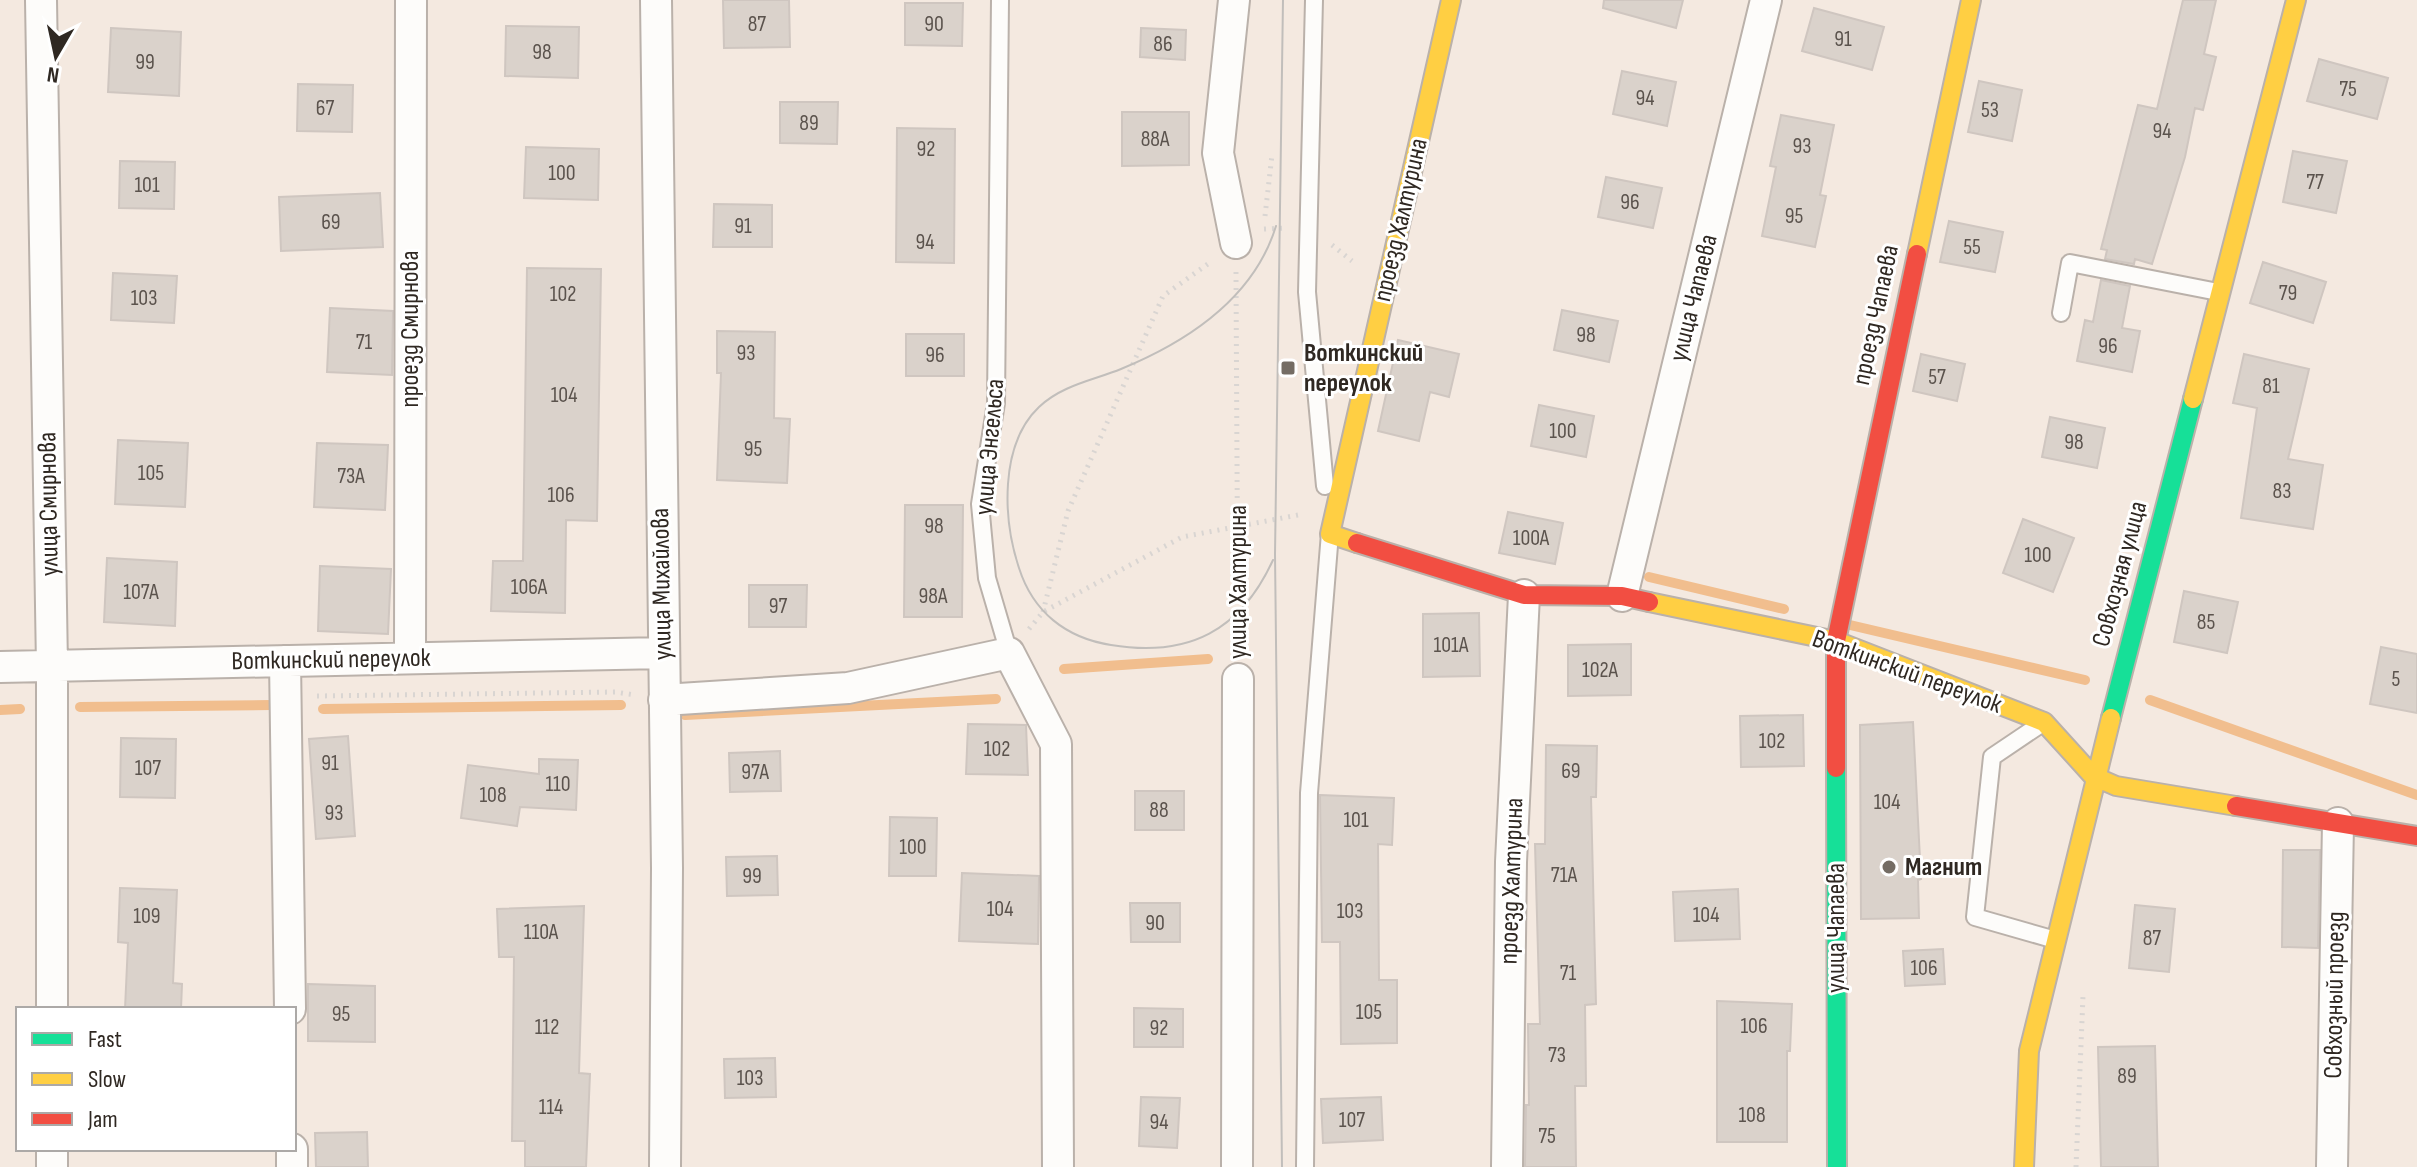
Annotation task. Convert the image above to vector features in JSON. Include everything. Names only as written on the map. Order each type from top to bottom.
[{"type":"street","name":"улица Смирнова","points":[[41,0],[52,666],[52,1007]]},
{"type":"street","name":"проезд Смирнова","points":[[410,658],[411,0]]},
{"type":"street","name":"улица Михайлова","points":[[656,0],[664,700],[665,1167]]},
{"type":"street","points":[[1234,0],[1218,153],[1236,243]]},
{"type":"street","name":"проезд Халтурина","points":[[1330,534],[1451,0]]},
{"type":"street","name":"улица Чапаева","points":[[1622,596],[1766,0]]},
{"type":"street","name":"проезд Чапаева","points":[[1836,641],[1971,0]]},
{"type":"street","name":"Совхозная улица","points":[[2024,1167],[2029,1051],[2054,939],[2093,776],[2296,0]]},
{"type":"street","name":"Воткинский переулок","points":[[1330,534],[1524,595],[1622,596],[1836,641],[2044,722],[2093,776],[2116,786],[2417,836]]},
{"type":"street","name":"проезд Халтурина","points":[[1507,1167],[1511,862],[1524,595]]},
{"type":"street","name":"улица Чапаева","points":[[1836,641],[1837,1167]]},
{"type":"street","name":"Воткинский переулок","points":[[0,667],[663,653]]},
{"type":"street","points":[[664,700],[848,688],[1009,653]]},
{"type":"street","name":"улица Энгельса","points":[[1009,653],[1056,744],[1058,1167]]},
{"type":"street","points":[[285,661],[290,1007]]},
{"type":"street","name":"улица Халтурина","points":[[1237,1167],[1238,679]]},
{"type":"street","name":"Совхозный проезд","points":[[2332,1167],[2338,823]]},
{"type":"lane","name":"улица Энгельса","points":[[1000,0],[996,403],[980,504],[987,578],[1009,653]]},
{"type":"lane","points":[[1305,1167],[1309,793],[1330,534],[1307,292],[1314,0]]},
{"type":"lane","points":[[2061,313],[2070,263],[2220,293]]},
{"type":"lane","points":[[2044,722],[1992,757],[1975,917],[2054,939]]},
{"type":"path","points":[[1263,229],[1272,155]]},
{"type":"path","points":[[1043,612],[1068,511],[1163,296],[1236,243]]},
{"type":"path","name":"улица Халтурина","points":[[1236,243],[1238,679]]},
{"type":"path","points":[[1009,653],[1043,612],[1182,537],[1298,515],[1330,534]]},
{"type":"building","points":[[723,0],[789,0],[790,47],[724,48]]},
{"type":"building","points":[[1604,0],[1683,0],[1676,28],[1603,8]]},
{"type":"building","points":[[2183,0],[2216,0],[2204,54],[2216,57],[2203,110],[2195,108],[2185,157],[2152,264],[2135,259],[2134,264],[2105,259],[2107,250],[2101,249],[2138,105],[2157,109]]},
{"type":"building","points":[[905,3],[963,3],[962,46],[905,45]]},
{"type":"building","points":[[1814,8],[1884,27],[1872,70],[1802,51]]},
{"type":"building","points":[[506,26],[579,27],[578,78],[505,76]]},
{"type":"building","points":[[111,28],[181,32],[179,96],[108,92]]},
{"type":"building","points":[[1141,28],[1186,30],[1185,60],[1140,57]]},
{"type":"building","points":[[2319,59],[2388,78],[2377,119],[2307,101]]},
{"type":"building","points":[[1622,71],[1676,82],[1667,126],[1613,114]]},
{"type":"building","points":[[1979,81],[2022,90],[2012,141],[1968,132]]},
{"type":"building","points":[[298,84],[353,85],[352,132],[297,131]]},
{"type":"building","points":[[780,102],[838,102],[837,144],[780,143]]},
{"type":"building","points":[[1122,112],[1189,112],[1189,165],[1122,166]]},
{"type":"building","points":[[1781,115],[1834,125],[1820,195],[1826,196],[1815,247],[1762,236],[1776,167],[1770,166]]},
{"type":"building","points":[[897,128],[955,129],[954,263],[896,262]]},
{"type":"building","points":[[526,147],[599,149],[598,200],[524,198]]},
{"type":"building","points":[[2293,151],[2347,161],[2336,213],[2283,202]]},
{"type":"building","points":[[120,161],[175,162],[174,209],[119,208]]},
{"type":"building","points":[[1606,177],[1662,188],[1653,228],[1598,217]]},
{"type":"building","points":[[380,193],[383,247],[281,251],[279,197]]},
{"type":"building","points":[[714,204],[772,205],[772,247],[713,247]]},
{"type":"building","points":[[1949,221],[2003,232],[1995,272],[1940,262]]},
{"type":"building","points":[[2263,262],[2326,282],[2313,323],[2250,303]]},
{"type":"building","points":[[527,268],[601,269],[597,521],[566,520],[565,613],[491,611],[493,561],[523,561]]},
{"type":"building","points":[[113,273],[177,276],[174,323],[111,320]]},
{"type":"building","points":[[2101,280],[2130,286],[2122,328],[2140,331],[2132,372],[2077,361],[2085,320],[2093,322]]},
{"type":"building","points":[[330,308],[393,311],[392,375],[327,372]]},
{"type":"building","points":[[1562,310],[1618,321],[1609,362],[1554,350]]},
{"type":"building","points":[[717,331],[775,332],[774,418],[790,419],[787,483],[717,480],[721,373],[717,373]]},
{"type":"building","points":[[906,334],[964,334],[964,376],[906,376]]},
{"type":"building","points":[[1398,340],[1459,354],[1449,397],[1430,392],[1419,441],[1378,431]]},
{"type":"building","points":[[1921,354],[1965,364],[1957,401],[1913,391]]},
{"type":"building","points":[[2244,354],[2309,369],[2288,459],[2323,465],[2313,529],[2241,518],[2257,408],[2233,403]]},
{"type":"building","points":[[1539,405],[1594,416],[1586,457],[1531,446]]},
{"type":"building","points":[[2050,417],[2105,428],[2097,468],[2042,457]]},
{"type":"building","points":[[118,440],[188,443],[185,507],[115,504]]},
{"type":"building","points":[[317,443],[388,445],[385,510],[314,507]]},
{"type":"building","points":[[905,505],[963,505],[962,617],[904,617]]},
{"type":"building","points":[[1508,512],[1563,523],[1555,564],[1499,553]]},
{"type":"building","points":[[2023,519],[2074,538],[2053,592],[2003,573]]},
{"type":"building","points":[[107,558],[177,562],[175,626],[104,622]]},
{"type":"building","points":[[320,566],[391,569],[388,634],[318,631]]},
{"type":"building","points":[[749,585],[807,585],[806,627],[749,627]]},
{"type":"building","points":[[2184,591],[2238,602],[2227,653],[2174,642]]},
{"type":"building","points":[[1479,613],[1480,676],[1423,677],[1423,614]]},
{"type":"building","points":[[1631,644],[1631,695],[1568,696],[1568,645]]},
{"type":"building","points":[[2381,647],[2417,654],[2417,713],[2370,704]]},
{"type":"building","points":[[1803,715],[1804,766],[1741,767],[1740,716]]},
{"type":"building","points":[[1913,722],[1921,879],[1918,880],[1919,918],[1861,919],[1860,725]]},
{"type":"building","points":[[968,724],[1026,725],[1028,775],[966,774]]},
{"type":"building","points":[[348,736],[355,836],[316,839],[309,739]]},
{"type":"building","points":[[121,738],[176,739],[175,798],[120,797]]},
{"type":"building","points":[[1546,745],[1597,746],[1596,797],[1591,797],[1596,1004],[1585,1005],[1586,1086],[1575,1086],[1576,1167],[1525,1167],[1526,1105],[1529,1105],[1528,1024],[1540,1024],[1535,844],[1545,844]]},
{"type":"building","points":[[780,751],[781,791],[730,792],[729,753]]},
{"type":"building","points":[[539,759],[578,760],[576,810],[520,807],[517,826],[461,818],[468,765],[539,774]]},
{"type":"building","points":[[1135,791],[1184,791],[1184,830],[1135,830]]},
{"type":"building","points":[[1320,795],[1394,798],[1392,845],[1378,844],[1379,980],[1397,980],[1397,1043],[1341,1044],[1340,942],[1322,942]]},
{"type":"building","points":[[890,817],[937,818],[936,876],[889,876]]},
{"type":"building","points":[[2283,850],[2320,850],[2318,948],[2282,947]]},
{"type":"building","points":[[777,856],[778,895],[727,896],[726,857]]},
{"type":"building","points":[[962,873],[1039,876],[1038,944],[959,941]]},
{"type":"building","points":[[120,888],[177,890],[173,983],[182,984],[181,1007],[125,1007],[128,943],[118,942]]},
{"type":"building","points":[[1738,889],[1740,939],[1675,941],[1673,892]]},
{"type":"building","points":[[1130,903],[1180,903],[1180,942],[1131,942]]},
{"type":"building","points":[[2135,905],[2175,909],[2169,972],[2129,968]]},
{"type":"building","points":[[584,906],[579,1073],[590,1074],[586,1167],[525,1167],[525,1141],[512,1141],[514,957],[499,957],[497,909]]},
{"type":"building","points":[[1943,949],[1945,984],[1905,986],[1903,951]]},
{"type":"building","points":[[308,984],[375,986],[375,1042],[308,1041]]},
{"type":"building","points":[[1717,1001],[1792,1004],[1790,1051],[1787,1051],[1787,1142],[1717,1142]]},
{"type":"building","points":[[1134,1008],[1183,1009],[1183,1047],[1134,1047]]},
{"type":"building","points":[[2155,1046],[2158,1167],[2101,1167],[2098,1047]]},
{"type":"building","points":[[775,1058],[776,1097],[725,1098],[724,1059]]},
{"type":"building","points":[[1141,1097],[1180,1098],[1177,1148],[1139,1146]]},
{"type":"building","points":[[1381,1097],[1383,1140],[1323,1143],[1321,1099]]},
{"type":"building","points":[[367,1132],[368,1167],[316,1167],[315,1133]]},
{"type":"waterway","points":[[1649,577],[1784,609]]},
{"type":"waterway","points":[[1850,625],[2085,680]]},
{"type":"waterway","points":[[1064,669],[1208,659]]},
{"type":"waterway","points":[[685,715],[996,699]]},
{"type":"waterway","points":[[2150,700],[2417,795]]},
{"type":"waterway","points":[[80,707],[271,705]]},
{"type":"waterway","points":[[323,709],[621,705]]},
{"type":"waterway","points":[[0,710],[20,709]]},
{"type":"tram line","points":[[1282,1167],[1275,554],[1283,0]]},
{"type":"tram line","points":[[1273,560],[1245,605],[1209,634],[1165,647],[1139,648],[1095,641],[1053,620],[1042,610],[1025,584],[1010,528],[1008,484],[1017,441],[1039,407],[1068,388],[1121,369],[1171,345],[1216,314],[1252,275],[1266,252],[1276,226]]},
{"type":"traffic: fast","points":[[2111,718],[2193,399]]},
{"type":"traffic: fast","points":[[1836,768],[1837,1167]]},
{"type":"traffic: slow","points":[[1357,543],[1330,534],[1451,0]]},
{"type":"traffic: slow","points":[[1917,254],[1971,0]]},
{"type":"traffic: slow","points":[[2193,399],[2296,0]]},
{"type":"traffic: slow","points":[[1649,602],[1836,641],[2044,722],[2093,776],[2116,786],[2236,806]]},
{"type":"traffic: slow","points":[[2024,1167],[2029,1051],[2111,718]]},
{"type":"traffic: jam","points":[[1836,768],[1836,641],[1917,254]]},
{"type":"traffic: jam","points":[[1357,543],[1524,595],[1622,596],[1649,602]]},
{"type":"traffic: jam","points":[[2236,806],[2417,836]]},
{"type":"place","name":"Воткинский переулок","points":[[1288,368]]},
{"type":"place","name":"Магнит","points":[[1889,867]]}]
